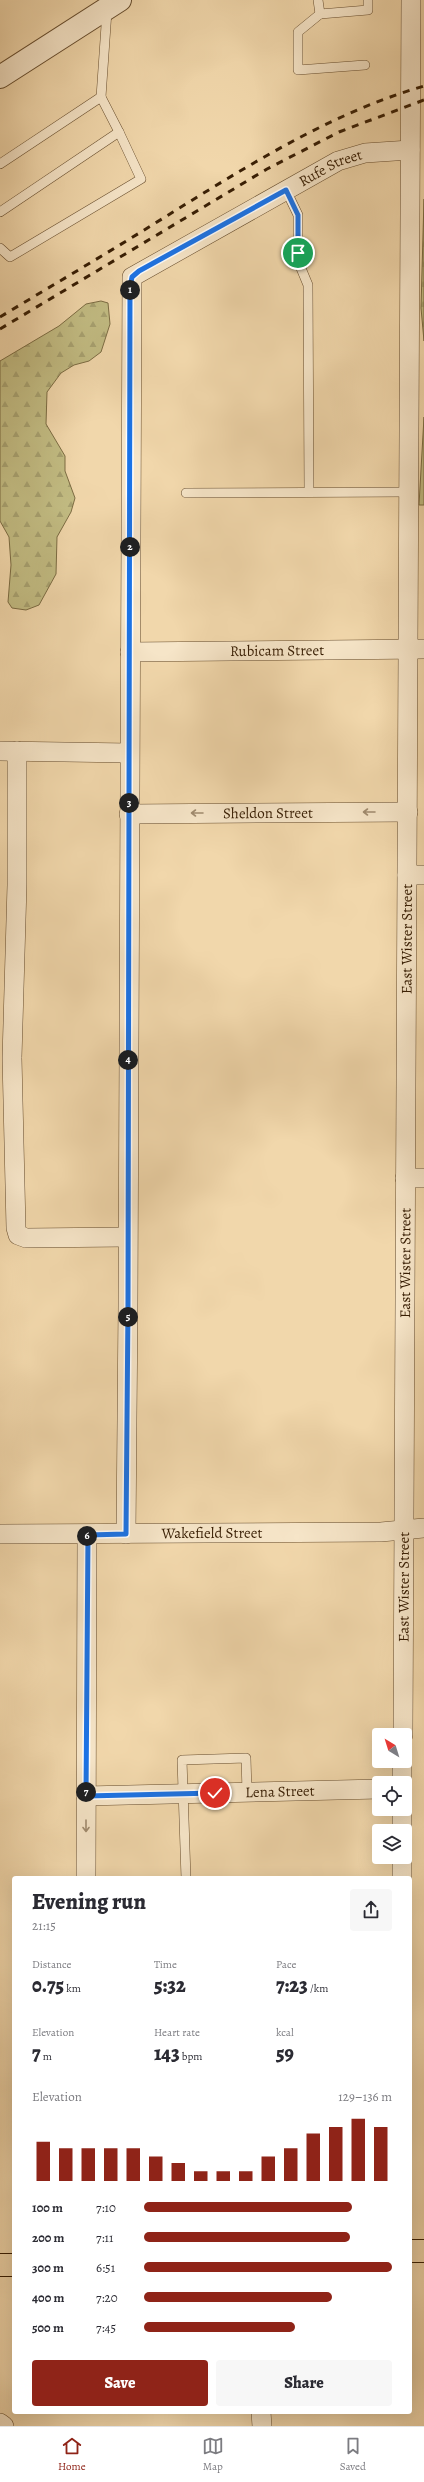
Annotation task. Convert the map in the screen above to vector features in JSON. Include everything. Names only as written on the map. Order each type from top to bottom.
[{"type":"main road","points":[[412,2252],[424,2251]]},
{"type":"main road","points":[[0,2265],[12,2265]]},
{"type":"street","name":"East Wister Street","points":[[403,1728],[404,1530],[415,1178],[415,875],[408,812],[416,649],[408,492],[411,0]]},
{"type":"street","points":[[0,77],[114,4]]},
{"type":"street","name":"Rufe Street","points":[[130,652],[132,277],[327,166],[352,156],[410,150]]},
{"type":"street","name":"Rubicam Street","points":[[130,652],[416,649]]},
{"type":"street","points":[[126,1534],[130,652]]},
{"type":"street","points":[[127,1237],[26,1238],[18,1236],[16,1228],[12,1058],[17,884],[8,751],[129,753]]},
{"type":"street","name":"Sheldon Street","points":[[129,814],[408,812]]},
{"type":"street","name":"Wakefield Street","points":[[0,1534],[88,1535],[404,1530],[424,1528]]},
{"type":"street","points":[[86,1876],[88,1535]]},
{"type":"street","name":"Lena Street","points":[[86,1796],[372,1790]]},
{"type":"street","points":[[402,1864],[402,1876]]},
{"type":"street","points":[[261,2414],[262,2426]]},
{"type":"street","points":[[0,2423],[4,2426]]},
{"type":"lane","points":[[318,0],[320,14]]},
{"type":"lane","points":[[365,65],[298,70],[298,32],[320,14],[368,10],[368,0]]},
{"type":"lane","points":[[0,248],[10,257],[141,178],[101,97],[114,4]]},
{"type":"lane","points":[[0,164],[101,97]]},
{"type":"lane","points":[[0,212],[119,132]]},
{"type":"lane","points":[[286,190],[298,215],[298,261],[308,285],[309,492]]},
{"type":"lane","points":[[186,493],[408,492]]},
{"type":"lane","points":[[186,1876],[182,1760],[246,1758],[247,1792]]},
{"type":"green space","points":[[424,199],[424,341],[421,308]]},
{"type":"green space","points":[[101,301],[108,303],[110,324],[101,352],[89,361],[74,365],[61,373],[47,392],[46,424],[65,456],[65,471],[75,498],[71,512],[57,537],[56,574],[39,605],[26,610],[12,608],[8,602],[11,565],[9,537],[0,521],[0,361],[59,326],[86,304]]},
{"type":"green space","points":[[424,417],[424,505],[419,505]]},
{"type":"railway","points":[[0,317],[109,252],[233,175],[294,140],[358,110],[424,86]]},
{"type":"railway","points":[[0,329],[267,169],[339,132],[424,100]]},
{"type":"route","points":[[215,1793],[86,1796],[88,1535],[126,1534],[128,1306],[130,287],[132,277],[139,271],[286,190],[296,207],[298,215],[298,253]]}]
